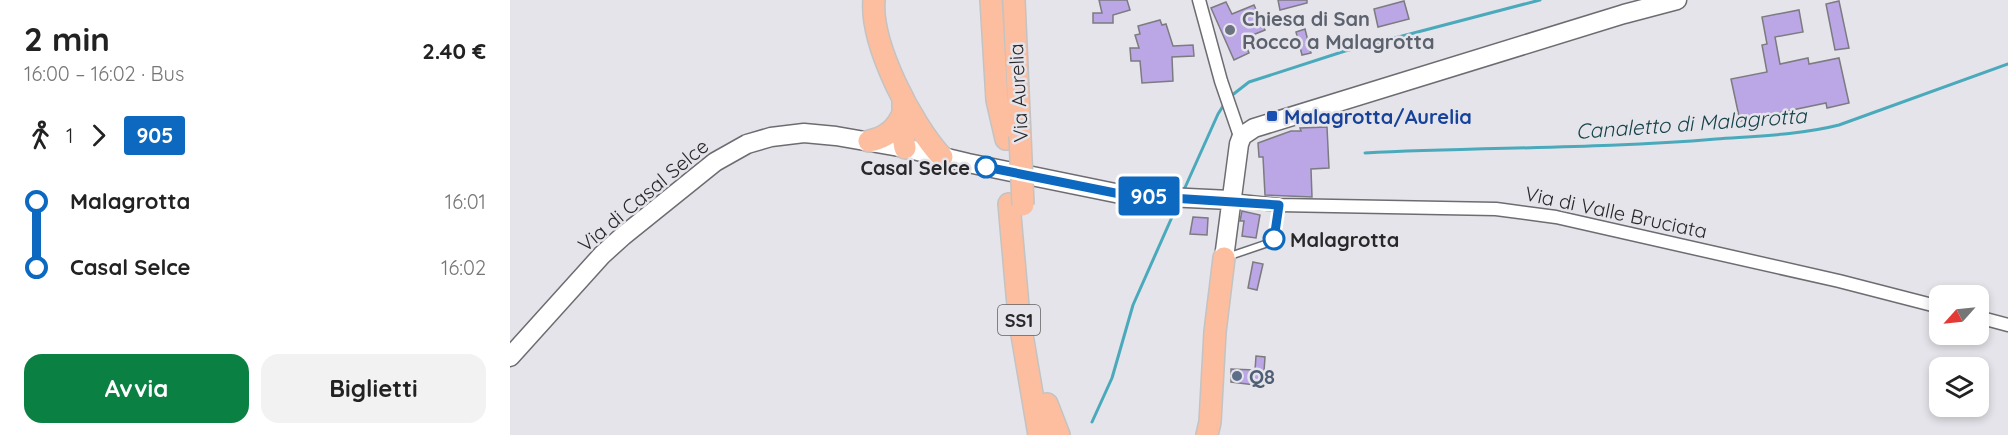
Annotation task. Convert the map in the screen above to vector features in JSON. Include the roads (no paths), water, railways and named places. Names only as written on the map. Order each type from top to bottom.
[{"type":"highway","points":[[874,0],[876,27],[907,110],[913,138],[905,148]]},
{"type":"highway","points":[[991,0],[997,100],[1013,138]]},
{"type":"highway","name":"Via Aurelia","points":[[1000,0],[1013,138],[1019,317],[1039,435]]},
{"type":"highway","name":"Via Aurelia","points":[[1013,138],[1014,0]]},
{"type":"highway","points":[[869,141],[880,139],[891,132],[907,110]]},
{"type":"highway","points":[[907,110],[922,134],[942,157]]},
{"type":"highway","name":"Via Aurelia","points":[[1016,205],[1053,435]]},
{"type":"highway","points":[[1207,435],[1210,422],[1215,332],[1224,258]]},
{"type":"highway","points":[[1047,404],[1059,435]]},
{"type":"main road","points":[[1224,258],[1230,200],[1241,139],[1249,131],[1262,124],[1612,17],[1677,0]]},
{"type":"main road","name":"Via di Casal Selce","points":[[510,357],[602,255],[680,188],[735,149],[771,137],[804,133],[869,141],[1125,195],[1230,200]]},
{"type":"street","points":[[1199,0],[1221,81],[1241,139]]},
{"type":"street","name":"Via di Valle Bruciata","points":[[1230,200],[1279,205],[1524,211],[1839,281],[1929,304]]},
{"type":"street","points":[[1989,320],[2008,325]]},
{"type":"lane","points":[[1224,258],[1274,241],[1279,205]]},
{"type":"waterway","points":[[1231,96],[1249,82],[1345,51],[1540,0]]},
{"type":"waterway","name":"Canaletto di Malagrotta","points":[[1365,153],[1629,145],[1809,131],[1839,125],[2008,64]]},
{"type":"waterway","points":[[1183,192],[1225,103]]},
{"type":"waterway","points":[[1092,422],[1112,378],[1133,305],[1176,208]]},
{"type":"place","name":"Chiesa di San Rocco a Malagrotta","points":[[1230,30]]},
{"type":"place","name":"Malagrotta/Aurelia","points":[[1272,116]]},
{"type":"place","name":"Casal Selce","points":[[986,167]]},
{"type":"place","name":"Malagrotta","points":[[1274,239]]},
{"type":"place","name":"Q8","points":[[1237,376]]}]
